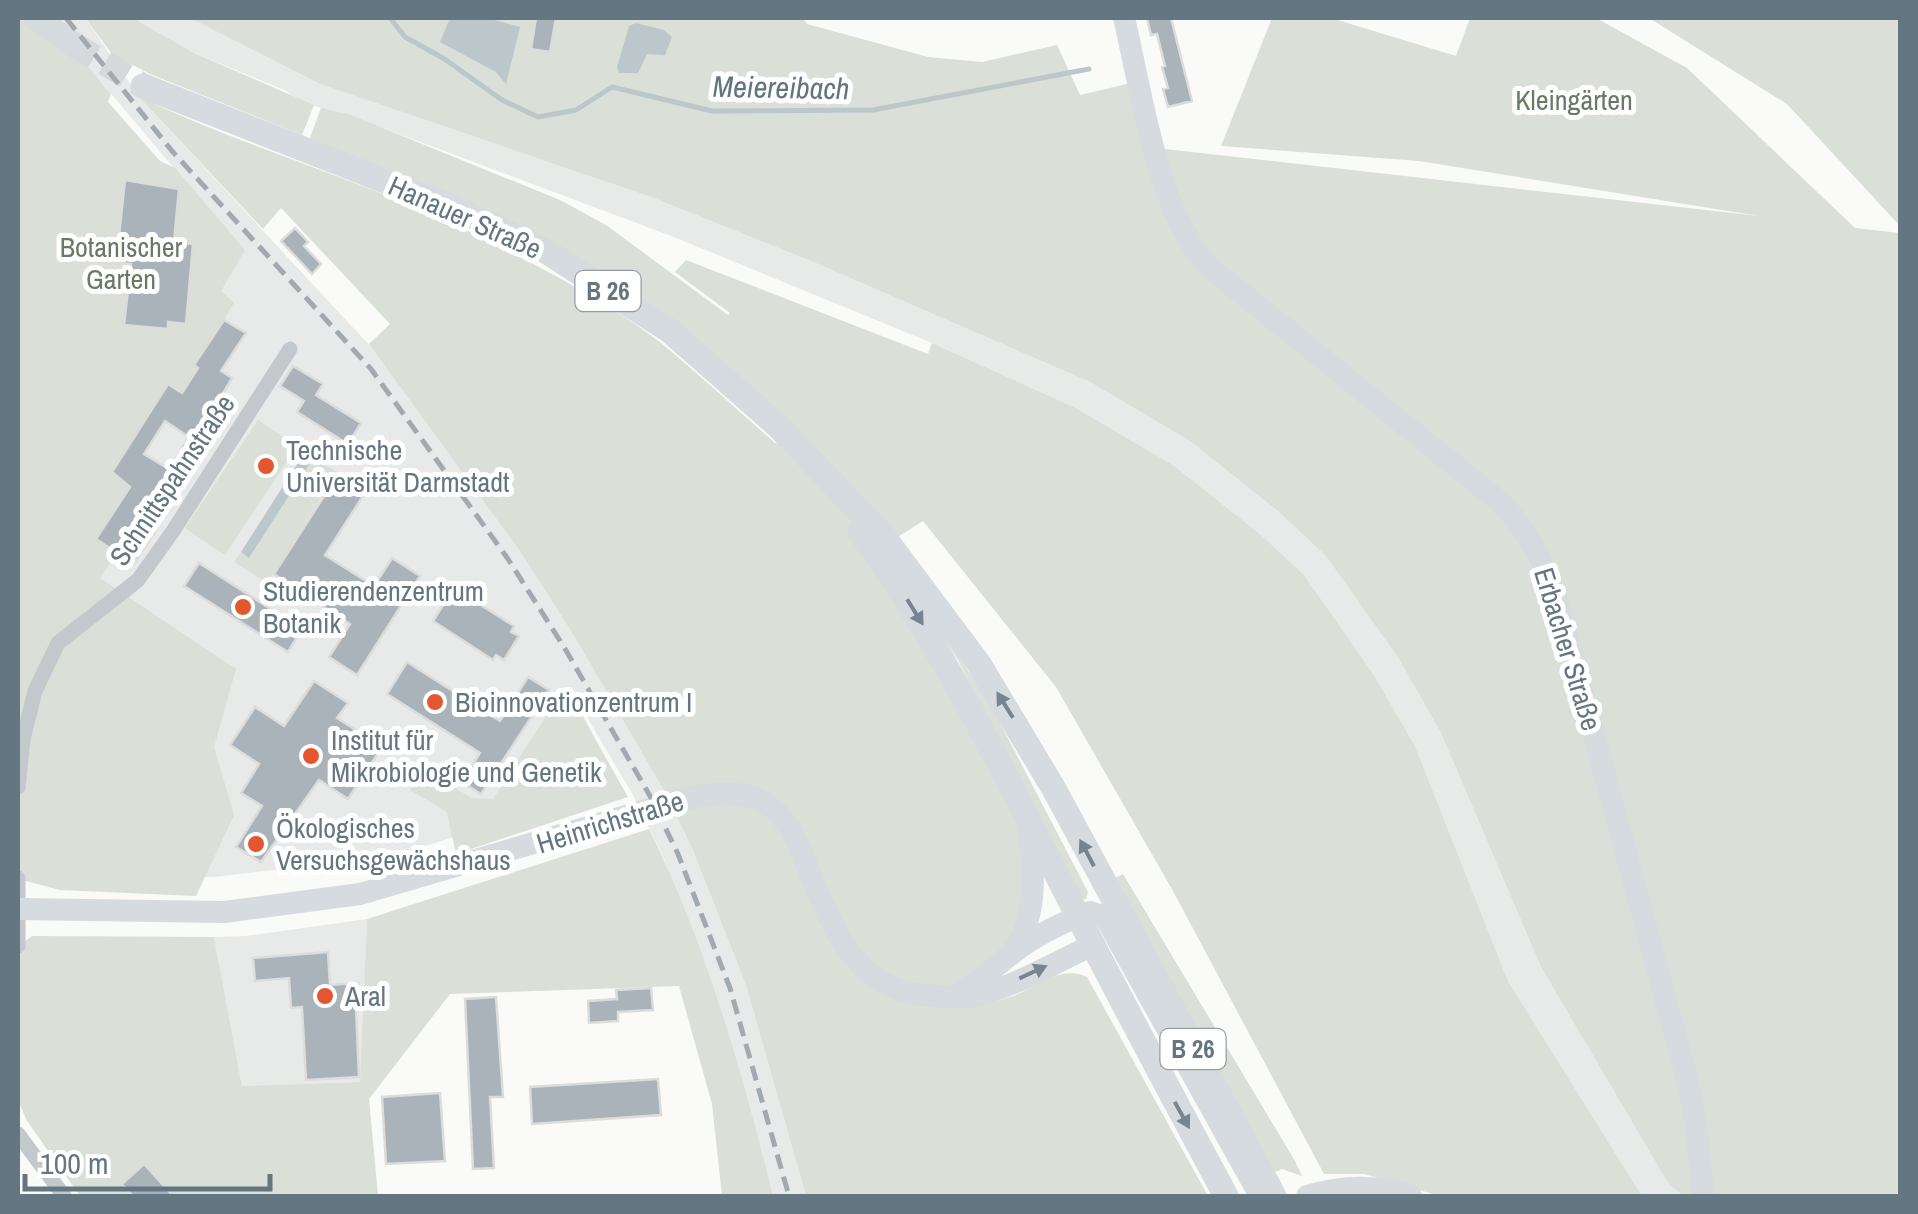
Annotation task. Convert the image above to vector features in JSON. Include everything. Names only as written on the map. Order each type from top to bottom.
[{"type":"main road","points":[[36,18],[73,44]]},
{"type":"main road","name":"Erbacher Straße","points":[[1124,18],[1165,184],[1195,251],[1208,266],[1500,502],[1524,530],[1542,560],[1560,610],[1686,1074],[1696,1124],[1703,1196]]},
{"type":"main road","name":"Hanauer Straße","points":[[144,86],[459,210],[544,250],[670,331],[798,447]]},
{"type":"main road","name":"B 26","points":[[798,447],[911,604],[948,666],[1226,1196]]},
{"type":"main road","name":"B 26","points":[[798,447],[884,537],[979,664],[1054,789],[1117,922],[1274,1196]]},
{"type":"main road","name":"Heinrichstraße","points":[[18,909],[204,913],[329,899],[408,882],[677,801],[734,793],[773,808],[795,836],[836,934],[854,959],[893,988],[908,994],[944,997],[986,993],[1093,945]]},
{"type":"main road","points":[[1012,953],[1028,924],[1033,896],[1029,828],[1022,808]]},
{"type":"main road","points":[[944,997],[967,989],[1012,953],[1078,917],[1090,912],[1117,922],[1260,1196]]},
{"type":"main road","points":[[1093,945],[1117,922]]},
{"type":"main road","points":[[1307,1196],[1360,1185],[1411,1196]]},
{"type":"street","name":"Schnittspahnstraße","points":[[18,787],[34,690],[58,643],[138,580],[290,349]]},
{"type":"street","points":[[18,878],[18,946]]},
{"type":"street","points":[[18,1134],[64,1196]]},
{"type":"shaded area","name":"Technische Universität Darmstadt","points":[[47,18],[85,18],[139,97],[383,360],[520,551],[663,789],[692,848],[746,985],[806,1196],[773,1196],[715,993],[664,859],[633,795],[569,687],[618,784],[410,851],[342,862],[214,877],[36,874],[18,675],[173,167]]},
{"type":"shaded area","points":[[133,18],[190,18],[320,84],[651,197],[811,261],[1090,382],[1190,441],[1279,512],[1326,556],[1399,659],[1441,733],[1541,967],[1668,1183],[1683,1196],[1642,1196],[1508,981],[1415,746],[1374,675],[1304,575],[1260,534],[1173,465],[1076,408],[932,343],[674,237],[351,116],[295,99],[287,91],[194,53]]},
{"type":"shaded area","points":[[450,18],[487,18],[520,27],[506,84],[496,72],[440,42]]},
{"type":"shaded area","points":[[636,23],[664,30],[672,37],[665,55],[647,54],[638,73],[619,73],[617,67],[629,26]]},
{"type":"shaded area","points":[[303,455],[312,460],[249,558],[241,552]]},
{"type":"shaded area","points":[[367,919],[361,1082],[242,1086],[214,937]]},
{"type":"green space","name":"Botanischer Garten","points":[[18,18],[47,18],[111,94],[108,102],[160,161],[175,168],[245,250],[221,291],[234,303],[195,365],[198,368],[182,393],[168,385],[112,471],[129,487],[96,539],[117,553],[100,578],[236,669],[214,747],[234,815],[196,896],[60,890],[18,879]]},
{"type":"green space","points":[[85,18],[133,18],[194,53],[314,105],[302,135],[150,74],[112,54]]},
{"type":"green space","name":"Kleingärten","points":[[190,18],[803,18],[807,24],[928,57],[982,62],[1057,45],[1080,95],[1131,83],[1147,147],[1759,216],[1419,161],[1221,146],[1272,18],[1331,18],[1456,56],[1470,18],[1596,18],[1687,68],[1855,228],[1900,233],[1900,1196],[1683,1196],[1668,1183],[1541,967],[1441,733],[1399,659],[1326,556],[1279,512],[1190,441],[1090,382],[811,261],[651,197],[320,84]]},
{"type":"green space","points":[[1649,18],[1900,18],[1900,226],[1787,104]]},
{"type":"green space","points":[[139,97],[442,219],[552,274],[661,343],[775,443],[798,447],[870,545],[948,666],[1023,838],[1024,910],[977,1005],[1010,997],[1057,976],[1087,977],[1208,1196],[806,1196],[746,985],[692,848],[663,789],[520,551],[369,344],[390,324],[281,208],[263,229]]},
{"type":"green space","points":[[321,108],[351,115],[560,200],[606,225],[728,315],[675,272],[686,260],[928,354],[932,343],[1076,408],[1173,465],[1260,534],[1304,575],[1374,675],[1415,746],[1508,981],[1642,1196],[1440,1196],[1364,1174],[1324,1174],[1173,891],[1056,687],[923,521],[893,540],[663,315],[310,138]]},
{"type":"green space","points":[[258,420],[297,446],[225,555],[185,528]]},
{"type":"green space","points":[[305,452],[337,472],[267,583],[234,562],[241,552],[250,557],[311,461],[303,455]]},
{"type":"green space","points":[[875,538],[987,698],[1088,892],[1086,899],[1082,899],[958,660]]},
{"type":"green space","points":[[568,691],[628,797],[456,854],[447,812],[410,790],[424,770],[472,798],[493,799],[560,694]]},
{"type":"green space","points":[[649,829],[688,917],[721,1009],[773,1196],[722,1196],[712,1104],[679,986],[450,994],[369,1099],[378,1196],[80,1196],[27,1121],[18,1100],[18,947],[32,936],[214,937],[242,1086],[360,1082],[367,919]]},
{"type":"green space","points":[[1123,874],[1302,1176],[1282,1169],[1269,1175],[1110,880]]},
{"type":"building","points":[[536,18],[556,18],[550,52],[531,49]]},
{"type":"building","points":[[1147,18],[1171,18],[1192,101],[1168,107],[1163,89],[1168,88],[1162,67],[1165,66],[1157,34],[1151,35]]},
{"type":"building","points":[[125,180],[179,189],[174,242],[193,244],[186,324],[168,322],[168,329],[124,325],[131,264],[109,262],[112,236],[119,236]]},
{"type":"building","points":[[295,228],[308,242],[304,246],[321,264],[312,274],[281,241]]},
{"type":"building","points":[[224,320],[246,333],[221,371],[232,378],[212,412],[222,418],[165,506],[152,497],[139,518],[156,530],[134,564],[96,539],[130,487],[112,472],[168,384],[182,393],[198,368],[194,365]],"holes":[[[165,421],[189,437],[169,469],[144,454]]]},
{"type":"building","points":[[293,366],[323,384],[316,395],[361,423],[348,444],[297,412],[304,401],[280,386]]},
{"type":"building","points":[[337,476],[365,493],[325,555],[374,586],[392,558],[420,576],[357,675],[329,657],[350,624],[274,574]]},
{"type":"building","name":"Studierendenzentrum Botanik","points":[[199,563],[302,629],[288,652],[184,586]]},
{"type":"building","points":[[454,588],[514,626],[511,632],[519,636],[504,660],[496,655],[493,660],[433,621]]},
{"type":"building","points":[[407,662],[500,721],[528,677],[549,690],[481,794],[462,782],[480,753],[387,694]]},
{"type":"building","name":"Institut für Mikrobiologie und Genetik","points":[[314,681],[348,703],[337,718],[382,747],[348,799],[319,780],[261,862],[236,847],[262,806],[241,793],[259,764],[230,745],[255,707],[284,726]]},
{"type":"building","points":[[328,952],[330,985],[358,983],[359,1077],[306,1080],[302,1007],[291,1008],[289,978],[255,981],[253,958]]},
{"type":"building","points":[[651,988],[653,1010],[618,1012],[618,1021],[589,1023],[588,1001],[617,999],[616,990]]},
{"type":"building","points":[[496,997],[503,1097],[490,1097],[494,1168],[473,1169],[465,999]]},
{"type":"building","points":[[658,1079],[661,1115],[532,1124],[530,1087]]},
{"type":"building","points":[[440,1093],[445,1161],[386,1164],[382,1097]]},
{"type":"building","points":[[144,1164],[173,1196],[133,1196],[122,1184]]},
{"type":"waterway","name":"Meiereibach","points":[[390,18],[405,37],[443,58],[502,100],[538,117],[576,110],[612,87],[712,111],[873,110],[1089,69]]},
{"type":"tunnel","points":[[73,44],[143,86]]},
{"type":"railway","points":[[66,18],[172,151],[371,369],[508,559],[564,647],[650,796],[678,854],[730,988],[789,1196]]},
{"type":"place","name":"Technische Universität Darmstadt","points":[[266,466]]},
{"type":"place","name":"Studierendenzentrum Botanik","points":[[243,607]]},
{"type":"place","name":"Bioinnovationzentrum I","points":[[435,702]]},
{"type":"place","name":"Institut für Mikrobiologie und Genetik","points":[[311,756]]},
{"type":"place","name":"Ökologisches Versuchsgewächshaus","points":[[256,844]]},
{"type":"place","name":"Aral","points":[[325,996]]}]
